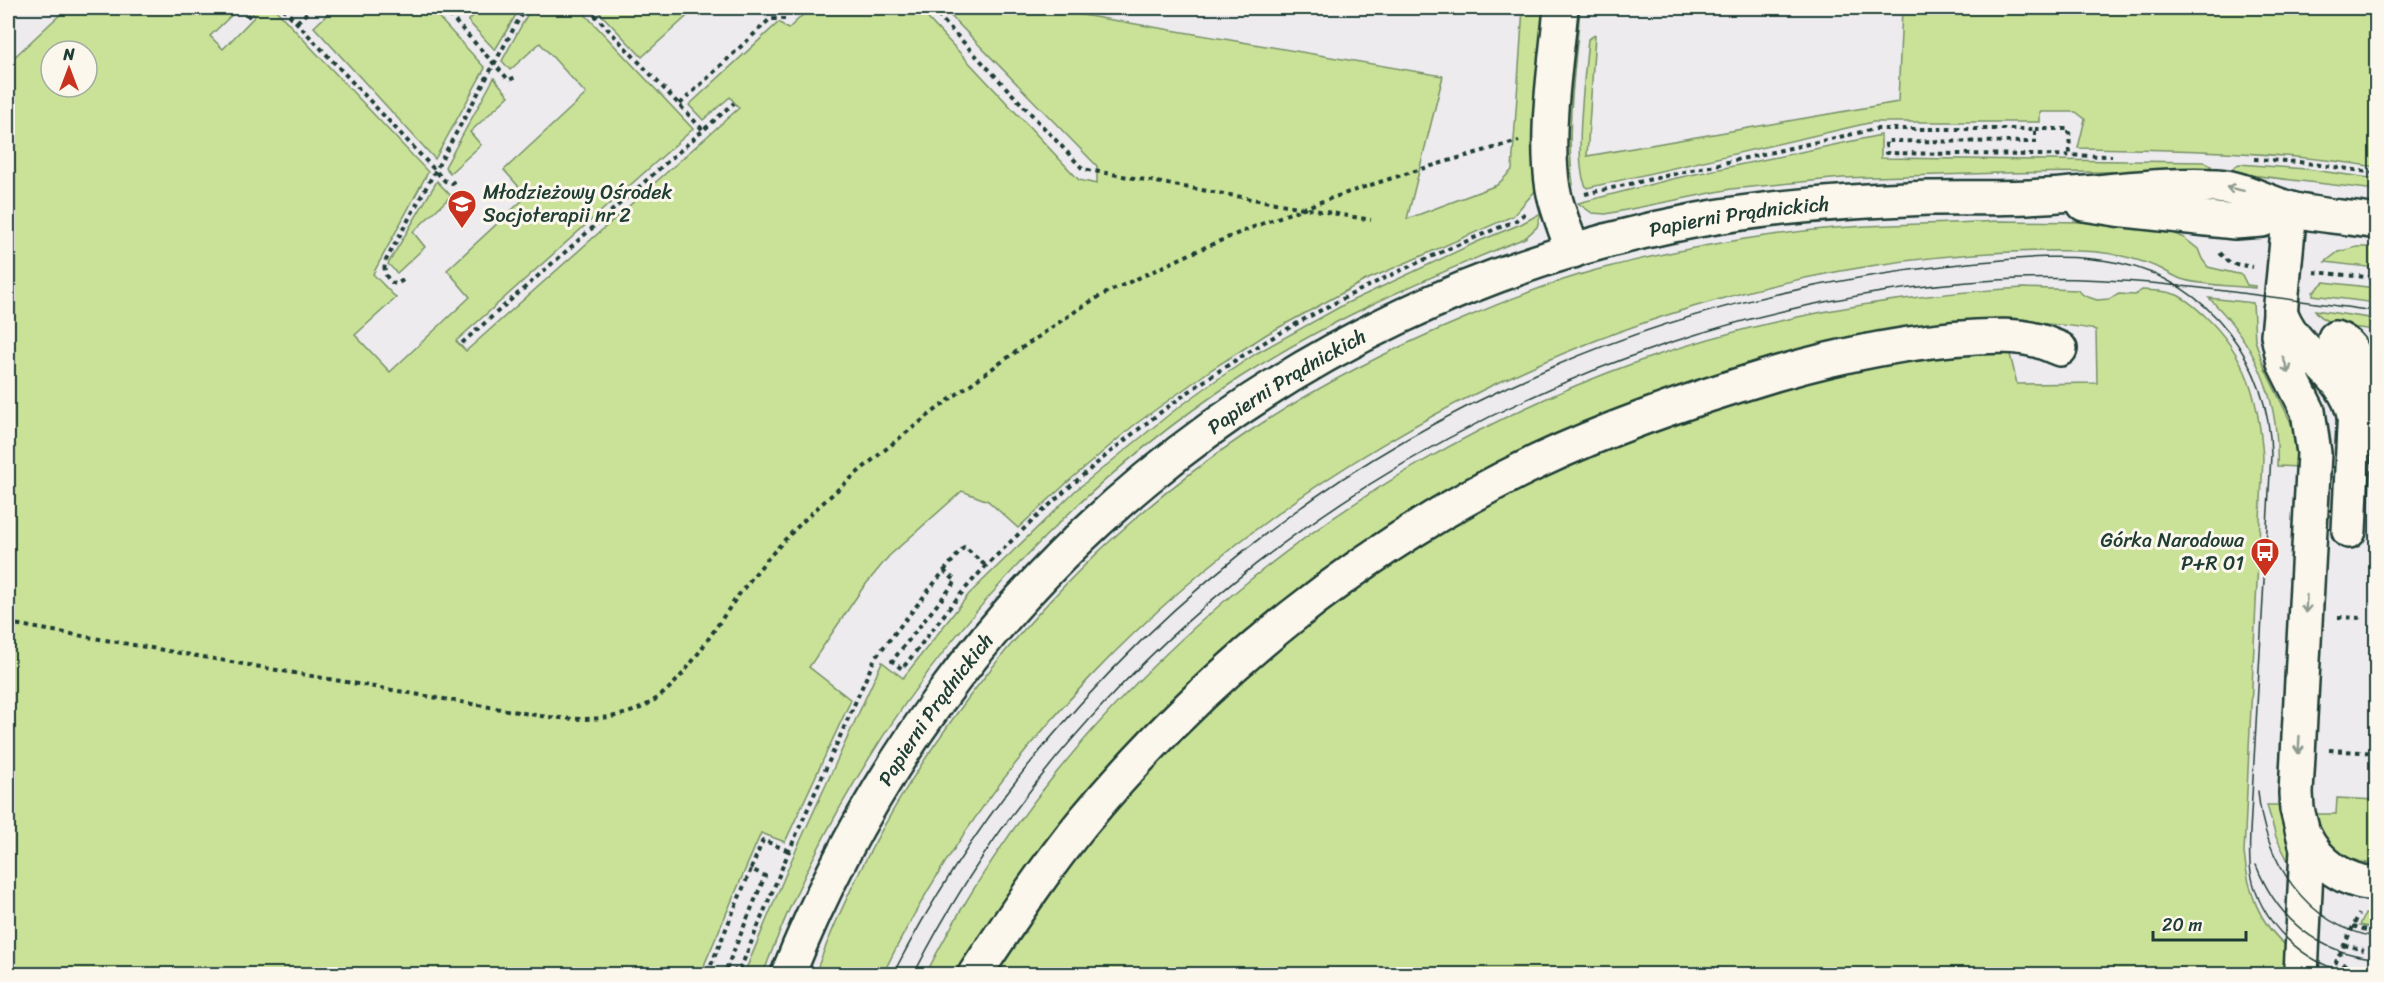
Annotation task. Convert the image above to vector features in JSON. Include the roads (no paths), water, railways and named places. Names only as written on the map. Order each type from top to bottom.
[{"type":"street","points":[[1561,8],[1551,132],[1554,192],[1573,251]]},
{"type":"street","name":"Papierni Prądnickich","points":[[788,975],[842,854],[906,747],[951,681],[990,633],[1085,532],[1125,496],[1195,439],[1284,380],[1339,348],[1442,298],[1492,278],[1573,251],[1698,220],[1782,208],[1921,198],[2043,196],[2116,209],[2235,222],[2262,220],[2290,209]]},
{"type":"street","points":[[2301,975],[2307,849],[2296,809],[2296,793],[2314,453],[2308,411],[2282,354],[2278,335],[2280,303],[2290,209],[2376,222]]},
{"type":"street","points":[[2280,303],[2295,324],[2311,333],[2376,344]]},
{"type":"street","points":[[2280,303],[2284,320],[2294,337],[2345,392],[2353,412],[2354,429]]},
{"type":"street","points":[[975,975],[1067,843],[1110,791],[1158,739],[1267,636],[1312,600],[1441,514],[1539,461],[1590,439],[1651,414],[1791,369],[1867,351],[1951,339],[2000,336],[2033,339],[2060,349]]},
{"type":"street","points":[[2335,338],[2348,345],[2356,361],[2349,531]]},
{"type":"street","points":[[2304,835],[2321,860],[2362,890]]},
{"type":"street","points":[[2304,915],[2308,901],[2315,890],[2335,880],[2362,890]]},
{"type":"tram line","points":[[893,974],[930,908],[970,844],[1061,726],[1165,618],[1281,522],[1344,477],[1480,400],[1599,348],[1699,314],[1802,288],[1907,270],[2060,257],[2119,263],[2152,273],[2181,288],[2207,308],[2229,332],[2246,359],[2260,389],[2268,421],[2271,455],[2250,836],[2251,873],[2264,909],[2287,939],[2318,961],[2353,974]]},
{"type":"tram line","points":[[914,974],[1000,831],[1106,701],[1229,586],[1365,487],[1513,406],[1669,343],[1832,301],[1997,280],[2045,278],[2140,282],[2376,311]]},
{"type":"tram line","points":[[2258,791],[2269,841],[2279,864],[2293,885],[2309,904],[2328,919],[2351,930],[2376,937]]},
{"type":"tram line","points":[[2256,865],[2275,901],[2302,930],[2336,949],[2376,958]]},
{"type":"place","name":"Młodzieżowy Ośrodek Socjoterapii nr 2","points":[[462,230]]},
{"type":"place","name":"Górka Narodowa P+R 01","points":[[2265,578]]}]
